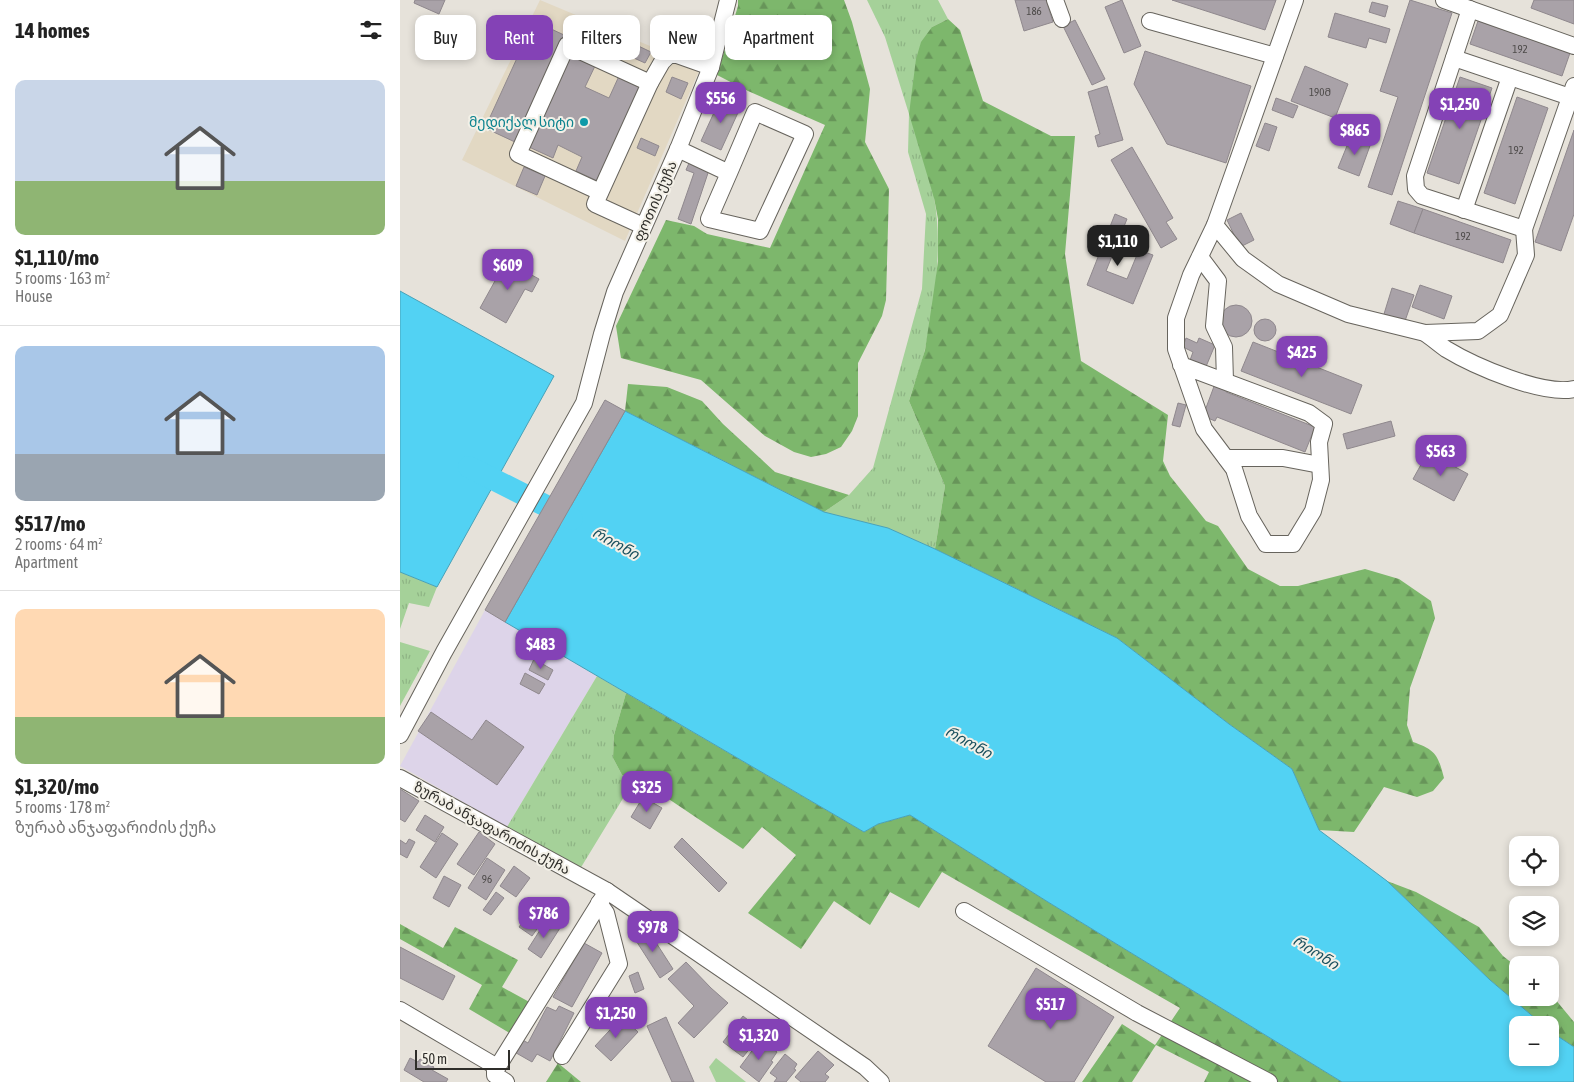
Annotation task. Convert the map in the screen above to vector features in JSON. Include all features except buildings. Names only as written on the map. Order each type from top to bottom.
[{"type":"street","name":"ფოთის ქუჩა","points":[[400,735],[584,403],[615,292],[678,149],[711,67],[728,0]]},
{"type":"street","points":[[1055,0],[1062,19]]},
{"type":"street","points":[[1181,365],[1309,413],[1324,424],[1318,442],[1321,480],[1313,511],[1294,544],[1266,544],[1249,516],[1234,469],[1204,429],[1181,365],[1176,349],[1176,318],[1191,275],[1216,225],[1295,0]]},
{"type":"street","points":[[1444,0],[1478,7],[1574,46]]},
{"type":"street","points":[[1478,7],[1454,58],[1415,176],[1416,189],[1422,196],[1524,229]]},
{"type":"street","points":[[1150,21],[1274,56]]},
{"type":"street","points":[[600,192],[518,154],[567,45],[650,82]]},
{"type":"street","points":[[643,226],[595,204],[600,192],[650,82],[669,54],[711,67]]},
{"type":"street","points":[[1216,225],[1243,259],[1278,284],[1348,314],[1425,333],[1478,331],[1500,315],[1526,255],[1524,229],[1572,92],[1510,77],[1454,58]]},
{"type":"street","points":[[1464,210],[1510,77]]},
{"type":"street","points":[[755,112],[805,134],[760,231],[710,219],[729,173],[755,112]]},
{"type":"street","points":[[678,149],[729,173]]},
{"type":"street","points":[[1200,257],[1218,281],[1214,326],[1224,347],[1225,381]]},
{"type":"street","points":[[1425,333],[1447,349],[1492,371],[1528,385],[1567,390],[1574,389]]},
{"type":"street","points":[[1226,458],[1283,458],[1320,466]]},
{"type":"street","name":"ზურაბ ანჯაფარიძის ქუჩა","points":[[400,778],[603,897],[857,1062],[881,1082]]},
{"type":"street","points":[[562,1056],[619,964],[603,897]]},
{"type":"street","points":[[400,1010],[499,1074],[603,897]]},
{"type":"street","points":[[964,910],[1137,1013],[1268,1082]]},
{"type":"shaded area","points":[[540,0],[576,15],[563,15],[563,60],[640,60],[640,42],[650,46],[650,60],[702,60],[699,71],[625,241],[462,160],[511,60],[553,60],[553,15],[533,15]]},
{"type":"shaded area","points":[[485,610],[597,676],[507,827],[400,766]]},
{"type":"green space","points":[[738,0],[844,0],[852,22],[870,89],[865,142],[889,189],[886,300],[882,316],[858,363],[858,416],[852,431],[841,447],[826,454],[811,457],[794,452],[765,436],[701,380],[621,358],[616,326],[666,220],[694,226],[707,234],[770,248],[825,125],[717,75],[725,49],[725,60],[832,60],[832,15],[735,15]]},
{"type":"green space","points":[[867,0],[938,0],[948,19],[932,27],[934,198],[938,234],[937,274],[925,349],[909,401],[945,486],[935,549],[888,528],[824,512],[849,495],[873,468],[922,289],[926,214],[908,152],[909,114],[885,37]]},
{"type":"green space","points":[[948,19],[960,30],[983,101],[1051,136],[1075,136],[1065,254],[1081,361],[1168,415],[1163,461],[1170,476],[1206,521],[1218,526],[1248,569],[1280,586],[1298,586],[1365,569],[1399,579],[1431,601],[1435,618],[1410,688],[1407,725],[1413,742],[1435,754],[1440,764],[1444,778],[1433,791],[1417,797],[1384,787],[1354,832],[1319,830],[1292,769],[1229,724],[1117,638],[935,549],[945,486],[909,401],[925,350],[938,261],[938,219],[934,198],[909,114],[916,59],[921,42],[932,27]]},
{"type":"green space","points":[[628,384],[667,387],[702,401],[723,424],[775,472],[849,495],[824,512],[625,411]]},
{"type":"green space","points":[[400,572],[437,587],[429,607],[409,603],[400,629]]},
{"type":"green space","points":[[400,642],[430,651],[400,706]]},
{"type":"green space","points":[[597,676],[626,693],[614,735],[613,758],[622,775],[636,777],[580,869],[507,827]]},
{"type":"green space","points":[[626,693],[864,832],[878,824],[910,815],[1342,1082],[1204,1082],[1209,1072],[1156,1045],[1132,1082],[1082,1082],[1122,1024],[1155,1045],[1180,1008],[942,872],[919,908],[890,892],[870,925],[834,901],[801,949],[748,913],[796,855],[762,827],[743,849],[636,777],[622,775],[613,758],[614,735]]},
{"type":"green space","points":[[1387,881],[1416,892],[1479,927],[1509,961],[1509,996]]},
{"type":"green space","points":[[400,924],[443,948],[455,927],[518,960],[502,987],[533,1004],[513,1035],[469,1009],[482,985],[400,939]]},
{"type":"green space","points":[[1559,1004],[1574,1022],[1574,1047],[1559,1037],[1559,1016],[1532,1016],[1521,1006],[1559,1006]]},
{"type":"green space","points":[[716,1058],[746,1082],[716,1082],[709,1067]]},
{"type":"green space","points":[[558,1063],[581,1082],[546,1082]]},
{"type":"water","points":[[400,291],[554,376],[437,587],[400,572]]},
{"type":"water","points":[[625,411],[824,512],[888,528],[1117,638],[1229,724],[1292,769],[1319,830],[1387,881],[1509,996],[1509,1006],[1521,1006],[1532,1016],[1509,1016],[1509,1066],[1559,1066],[1559,1037],[1574,1047],[1574,1082],[1342,1082],[910,815],[878,824],[864,832],[505,622]]},
{"type":"waterway","name":"რიონი","points":[[469,467],[572,519]]},
{"type":"place","name":"მედიქალ სიტი","points":[[584,122]]}]
